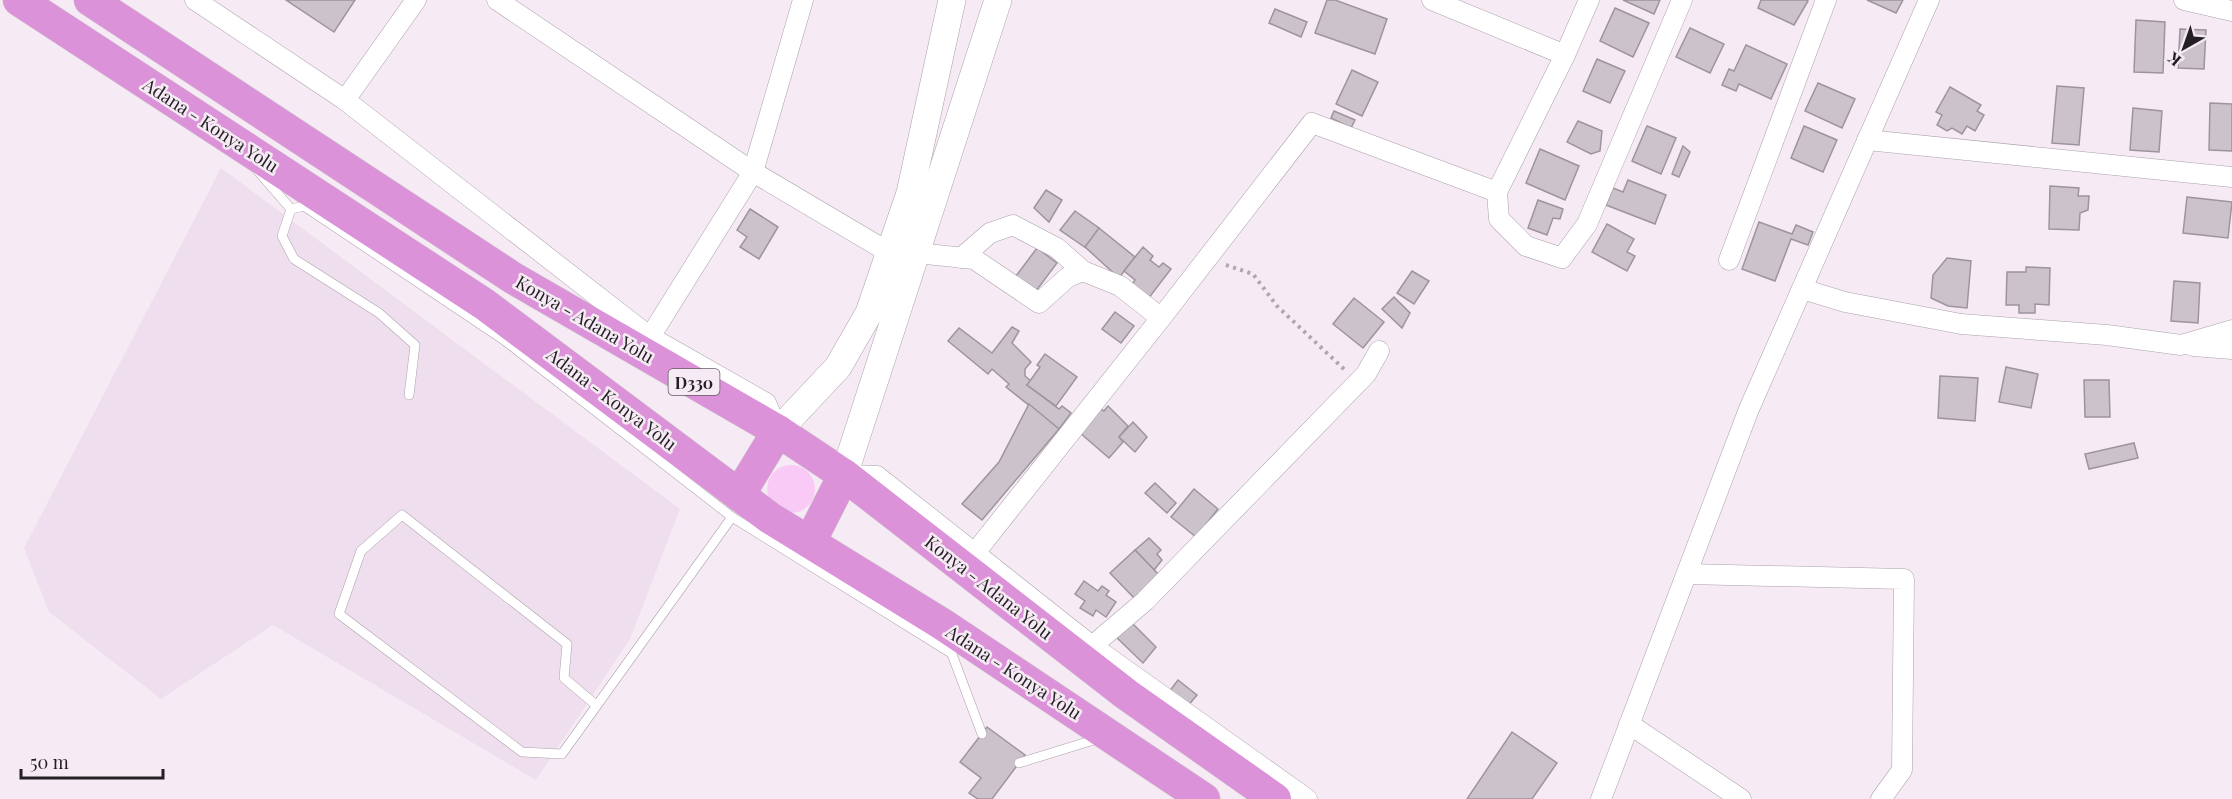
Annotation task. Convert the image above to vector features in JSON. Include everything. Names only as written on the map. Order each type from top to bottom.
[{"type":"highway","name":"Adana - Konya Yolu","points":[[19,0],[484,304],[736,506],[810,542],[947,639],[1110,734],[1204,799]]},
{"type":"highway","name":"Konya - Adana Yolu","points":[[90,0],[513,278],[778,431],[844,475],[1126,693],[1275,799]]},
{"type":"highway","points":[[736,506],[778,431]]},
{"type":"highway","points":[[810,542],[844,475]]},
{"type":"main road","points":[[778,431],[838,367],[869,314],[910,193],[952,0]]},
{"type":"main road","points":[[844,475],[998,0]]},
{"type":"street","points":[[195,0],[345,100],[650,337],[766,404],[778,431]]},
{"type":"street","points":[[345,100],[416,0]]},
{"type":"street","points":[[497,0],[753,172],[890,253]]},
{"type":"street","points":[[650,337],[753,172],[803,0]]},
{"type":"street","points":[[1432,0],[1565,55]]},
{"type":"street","points":[[1589,0],[1565,55],[1497,192],[1499,219],[1526,246],[1562,258],[1587,224],[1682,0]]},
{"type":"street","points":[[1729,260],[1826,0]]},
{"type":"street","points":[[1600,799],[1749,409],[1929,0]]},
{"type":"street","points":[[2184,0],[2232,11]]},
{"type":"street","points":[[974,554],[1312,123],[1497,192]]},
{"type":"street","points":[[1867,140],[2232,177]]},
{"type":"street","points":[[961,258],[990,233],[1012,225],[1057,248],[1083,271],[1120,286],[1161,318]]},
{"type":"street","points":[[917,253],[974,259],[1039,303],[1068,277],[1083,271]]},
{"type":"street","points":[[1802,289],[1845,302],[1961,324],[2107,335],[2232,349]]},
{"type":"street","points":[[2181,345],[2232,330]]},
{"type":"street","points":[[1092,646],[1145,601],[1358,381],[1379,351]]},
{"type":"street","points":[[844,475],[877,476],[1092,646],[1307,799]]},
{"type":"street","points":[[1686,574],[1904,579],[1902,770],[1881,799]]},
{"type":"street","points":[[1629,724],[1740,799]]},
{"type":"lane","points":[[226,136],[291,209]]},
{"type":"lane","points":[[291,209],[304,206],[504,340],[736,506],[947,639],[982,734]]},
{"type":"lane","points":[[291,209],[282,236],[294,259],[379,313],[415,345],[409,395]]},
{"type":"lane","points":[[596,705],[564,678],[567,644],[402,515],[362,550],[339,614],[522,752],[562,754],[736,506]]},
{"type":"lane","points":[[1019,763],[1110,734]]},
{"type":"path","points":[[1207,259],[1253,274],[1277,306],[1358,381]]},
{"type":"shaded area","points":[[221,168],[680,509],[630,639],[536,780],[273,625],[161,699],[49,612],[24,548]]},
{"type":"shaded area","points":[[786,465],[796,465],[808,472],[815,484],[815,494],[808,506],[796,513],[786,513],[771,502],[767,494],[767,484],[778,469]]},
{"type":"building","points":[[286,0],[355,0],[334,32]]},
{"type":"building","points":[[1327,0],[1335,0],[1387,19],[1375,54],[1315,33]]},
{"type":"building","points":[[1623,0],[1660,0],[1654,14]]},
{"type":"building","points":[[1761,0],[1808,1],[1794,25],[1758,8]]},
{"type":"building","points":[[1867,0],[1903,0],[1896,13]]},
{"type":"building","points":[[1615,8],[1649,23],[1633,57],[1600,41]]},
{"type":"building","points":[[1275,9],[1307,22],[1301,37],[1269,23]]},
{"type":"building","points":[[2136,20],[2165,22],[2163,73],[2134,72]]},
{"type":"building","points":[[1690,28],[1724,44],[1710,73],[1676,57]]},
{"type":"building","points":[[2180,29],[2206,30],[2204,69],[2178,68]]},
{"type":"building","points":[[1746,45],[1787,64],[1771,99],[1739,84],[1736,91],[1722,85],[1729,69],[1734,71]]},
{"type":"building","points":[[1597,59],[1625,71],[1610,103],[1583,91]]},
{"type":"building","points":[[1352,70],[1378,82],[1362,116],[1336,104]]},
{"type":"building","points":[[1818,83],[1855,99],[1842,128],[1805,111]]},
{"type":"building","points":[[2057,86],[2084,88],[2079,145],[2052,143]]},
{"type":"building","points":[[1950,87],[1981,105],[1977,111],[1984,115],[1975,131],[1967,126],[1962,134],[1952,128],[1947,131],[1937,125],[1942,115],[1936,112]]},
{"type":"building","points":[[2210,103],[2232,104],[2232,151],[2209,150]]},
{"type":"building","points":[[2133,108],[2162,111],[2159,152],[2130,150]]},
{"type":"building","points":[[1334,111],[1355,120],[1351,128],[1331,118]]},
{"type":"building","points":[[1578,121],[1602,131],[1600,151],[1591,154],[1567,142]]},
{"type":"building","points":[[1647,126],[1676,138],[1661,174],[1632,161]]},
{"type":"building","points":[[1804,126],[1837,140],[1823,172],[1791,158]]},
{"type":"building","points":[[1683,146],[1690,152],[1679,177],[1672,174]]},
{"type":"building","points":[[1540,149],[1579,166],[1565,200],[1526,183]]},
{"type":"building","points":[[1628,180],[1666,195],[1655,224],[1606,205],[1613,188],[1623,192]]},
{"type":"building","points":[[2050,186],[2079,188],[2078,196],[2089,196],[2088,210],[2080,213],[2079,230],[2049,229]]},
{"type":"building","points":[[1046,190],[1062,200],[1049,222],[1034,208]]},
{"type":"building","points":[[2187,197],[2232,202],[2228,238],[2183,233]]},
{"type":"building","points":[[1538,200],[1563,209],[1560,219],[1553,218],[1547,235],[1528,228]]},
{"type":"building","points":[[750,209],[778,227],[759,259],[740,247],[747,237],[737,230]]},
{"type":"building","points":[[1075,211],[1099,228],[1086,248],[1060,230]]},
{"type":"building","points":[[1759,222],[1792,234],[1796,225],[1813,232],[1808,245],[1791,239],[1775,281],[1742,269]]},
{"type":"building","points":[[1607,224],[1634,239],[1627,252],[1635,256],[1627,271],[1592,252]]},
{"type":"building","points":[[1099,228],[1135,257],[1119,278],[1085,247]]},
{"type":"building","points":[[1143,247],[1153,256],[1150,260],[1159,267],[1163,263],[1171,269],[1148,299],[1131,286],[1135,280],[1124,271]]},
{"type":"building","points":[[1037,248],[1057,263],[1033,295],[1013,280]]},
{"type":"building","points":[[1947,258],[1971,261],[1967,308],[1948,306],[1931,298],[1933,275]]},
{"type":"building","points":[[2026,267],[2050,268],[2049,305],[2035,304],[2035,313],[2019,313],[2019,305],[2006,305],[2007,272],[2026,272]]},
{"type":"building","points":[[1412,271],[1429,281],[1414,304],[1397,293]]},
{"type":"building","points":[[2174,281],[2200,283],[2198,323],[2171,321]]},
{"type":"building","points":[[1394,297],[1410,313],[1402,328],[1382,309]]},
{"type":"building","points":[[1354,298],[1384,322],[1363,348],[1333,324]]},
{"type":"building","points":[[1115,312],[1134,326],[1121,343],[1102,329]]},
{"type":"building","points":[[1012,327],[1019,331],[1012,343],[1031,362],[1025,369],[1025,376],[1031,381],[1027,385],[1059,409],[1062,406],[1071,413],[1059,429],[1006,387],[1009,384],[992,369],[988,374],[948,341],[959,328],[992,353]]},
{"type":"building","points":[[1045,354],[1077,377],[1056,406],[1027,385],[1040,367],[1037,365]]},
{"type":"building","points":[[2006,367],[2038,374],[2031,408],[1999,402]]},
{"type":"building","points":[[1940,376],[1978,378],[1975,421],[1938,418]]},
{"type":"building","points":[[2084,380],[2109,380],[2110,417],[2085,417]]},
{"type":"building","points":[[1029,404],[1059,429],[982,520],[962,504],[999,462]]},
{"type":"building","points":[[1108,406],[1128,426],[1119,437],[1123,442],[1109,458],[1080,433],[1099,408],[1104,411]]},
{"type":"building","points":[[1133,422],[1147,437],[1135,452],[1119,437]]},
{"type":"building","points":[[2134,443],[2138,458],[2089,469],[2085,454]]},
{"type":"building","points":[[1155,483],[1176,503],[1167,513],[1145,493]]},
{"type":"building","points":[[1194,489],[1218,509],[1196,537],[1171,517]]},
{"type":"building","points":[[1149,538],[1161,550],[1157,554],[1162,560],[1154,570],[1135,550]]},
{"type":"building","points":[[1135,550],[1160,576],[1135,599],[1110,573]]},
{"type":"building","points":[[1084,581],[1098,591],[1102,586],[1109,591],[1106,595],[1116,602],[1106,617],[1096,610],[1093,616],[1080,608],[1085,601],[1075,594]]},
{"type":"building","points":[[1130,621],[1156,647],[1143,663],[1116,637]]},
{"type":"building","points":[[1178,680],[1197,695],[1187,707],[1169,692]]},
{"type":"building","points":[[987,727],[1025,755],[992,799],[978,799],[969,793],[981,778],[960,762]]},
{"type":"building","points":[[1512,732],[1557,763],[1532,799],[1467,799]]}]
